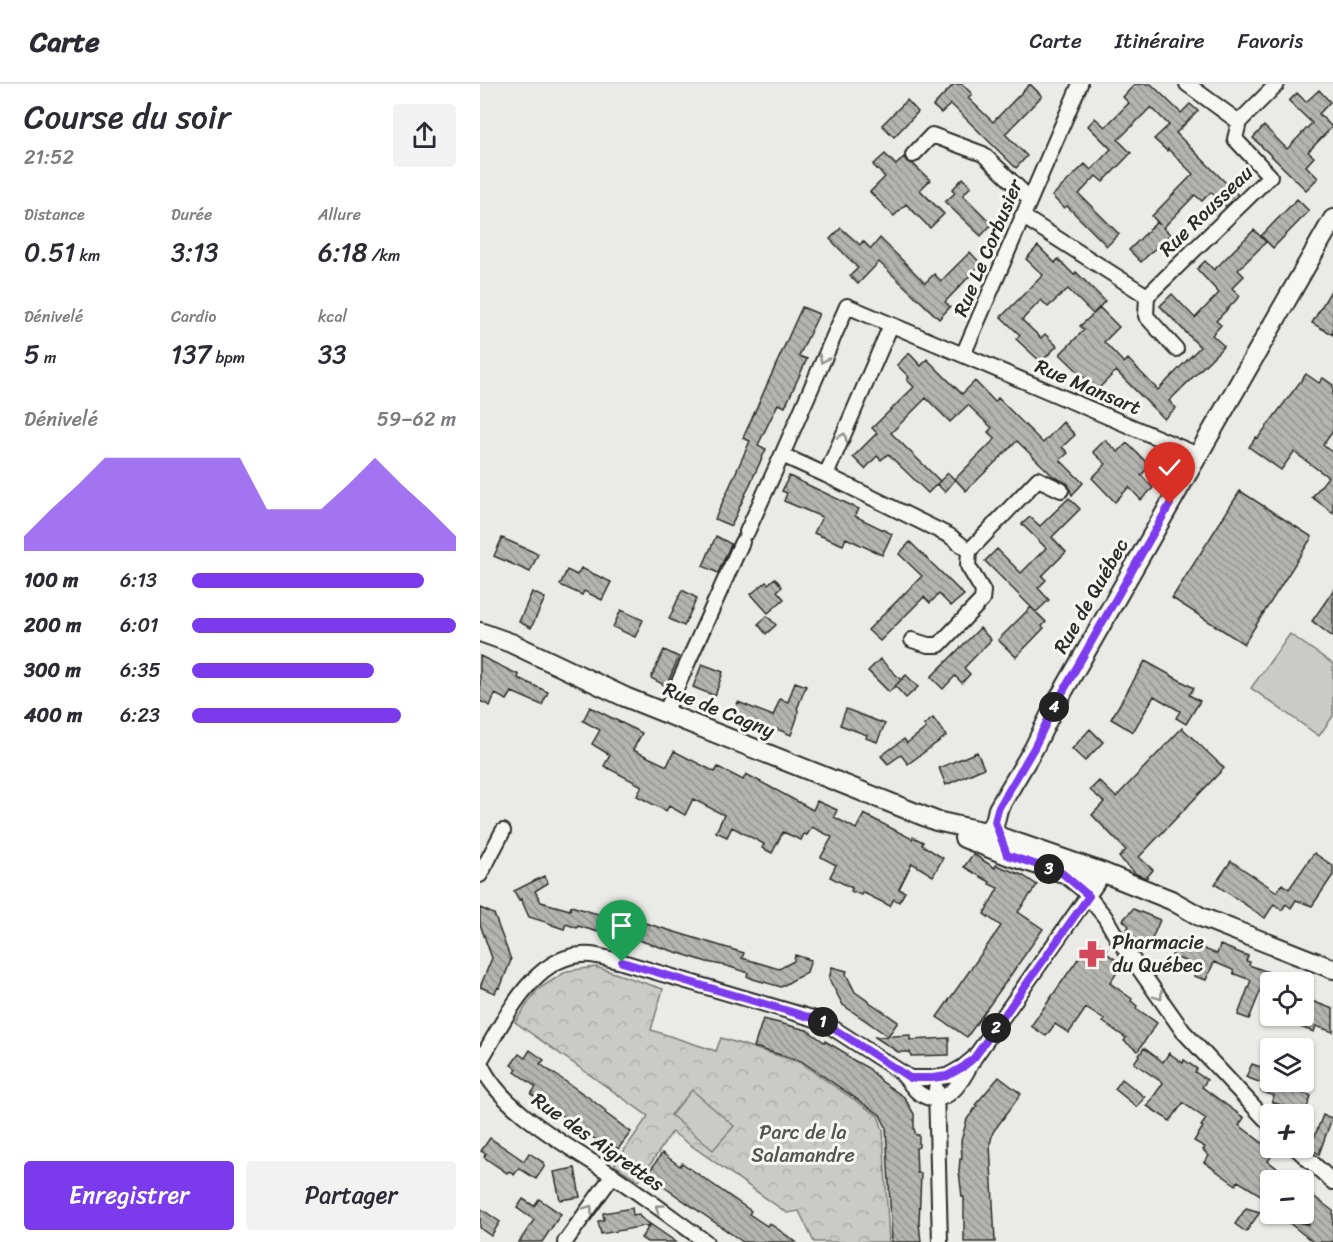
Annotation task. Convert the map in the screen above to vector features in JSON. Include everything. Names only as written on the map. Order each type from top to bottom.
[{"type":"main road","name":"Rue de Québec","points":[[995,825],[1053,709],[1333,219]]},
{"type":"main road","name":"Rue de Cagny","points":[[480,632],[511,643],[625,697],[936,821],[995,825],[1097,885]]},
{"type":"main road","points":[[944,822],[979,818],[995,825],[1007,855]]},
{"type":"main road","name":"Rue de Cagny","points":[[944,822],[958,835],[1007,855],[1171,910],[1201,917],[1332,965]]},
{"type":"main road","points":[[967,839],[978,837],[995,825]]},
{"type":"street","name":"Rue Le Corbusier","points":[[963,355],[1080,84]]},
{"type":"street","points":[[1187,84],[1239,122],[1276,84]]},
{"type":"street","name":"Rue Rousseau","points":[[1147,296],[1270,176],[1235,139],[1239,122]]},
{"type":"street","points":[[913,155],[932,135],[983,153],[1030,199]]},
{"type":"street","points":[[1022,216],[1147,296],[1146,316],[1176,349]]},
{"type":"street","points":[[665,713],[847,306],[963,355]]},
{"type":"street","points":[[826,475],[891,325]]},
{"type":"street","name":"Rue Mansart","points":[[963,355],[1198,455]]},
{"type":"street","points":[[782,455],[950,536],[969,552]]},
{"type":"street","points":[[912,640],[928,645],[939,645],[982,600],[983,591],[968,566],[969,552],[1038,479],[1061,490]]},
{"type":"street","points":[[480,875],[503,831]]},
{"type":"street","points":[[901,1073],[918,1092],[930,1097],[947,1096],[956,1089],[974,1058],[1097,885]]},
{"type":"street","points":[[1097,885],[1105,917],[1116,936],[1183,1031],[1260,1113]]},
{"type":"street","points":[[481,1056],[526,986],[538,974],[549,966],[571,957],[589,955],[622,962],[822,1021],[910,1078],[947,1076],[974,1058]]},
{"type":"street","name":"Rue des Aigrettes","points":[[481,1056],[484,1073],[514,1107],[542,1129],[613,1175],[706,1242]]},
{"type":"street","points":[[936,1077],[940,1242]]},
{"type":"street","points":[[1307,1158],[1333,1182]]},
{"type":"street","points":[[565,1242],[613,1175]]},
{"type":"green space","points":[[1290,634],[1333,664],[1333,716],[1319,736],[1251,688]]},
{"type":"green space","name":"Parc de la Salamandre","points":[[596,967],[663,989],[651,1030],[716,1051],[721,1038],[799,1062],[878,1116],[883,1130],[889,1242],[814,1242],[799,1211],[787,1213],[672,1132],[639,1181],[614,1165],[648,1116],[515,1022],[537,990],[567,971]]},
{"type":"green space","points":[[692,1090],[734,1126],[713,1150],[671,1115]]},
{"type":"building","points":[[954,84],[962,84],[972,94],[968,98],[993,122],[1030,84],[1042,96],[1005,134],[1027,156],[1016,168],[951,104],[941,113],[933,106]]},
{"type":"building","points":[[1135,84],[1151,84],[1181,113],[1190,104],[1198,111],[1176,133],[1238,195],[1226,207],[1211,192],[1202,201],[1195,195],[1163,228],[1170,234],[1141,262],[1129,250],[1157,222],[1160,225],[1152,216],[1193,174],[1168,149],[1167,151],[1154,139],[1169,125],[1151,107],[1118,140],[1131,153],[1103,182],[1096,176],[1079,194],[1119,234],[1107,246],[1067,206],[1064,208],[1052,196],[1085,164],[1091,170],[1111,149],[1088,126],[1095,118],[1105,127],[1129,103],[1123,97]]},
{"type":"building","points":[[1319,90],[1330,102],[1319,114],[1332,127],[1308,152],[1314,157],[1306,166],[1318,178],[1306,190],[1253,138],[1264,126],[1287,149],[1312,123],[1289,101],[1297,93],[1306,102]]},
{"type":"building","points":[[907,100],[918,112],[894,137],[882,125]]},
{"type":"building","points":[[885,154],[896,165],[904,157],[930,180],[920,190],[944,214],[930,228],[906,204],[894,216],[870,192],[885,177],[873,165]]},
{"type":"building","points":[[963,178],[971,186],[963,195],[992,224],[981,236],[945,202],[955,193],[952,190]]},
{"type":"building","points":[[1297,199],[1309,211],[1273,248],[1261,236]]},
{"type":"building","points":[[841,228],[860,245],[863,241],[871,249],[880,238],[925,283],[934,274],[941,281],[970,252],[981,264],[945,302],[950,307],[939,319],[879,262],[858,284],[850,276],[858,268],[830,239]]},
{"type":"building","points":[[1254,230],[1266,242],[1238,270],[1244,276],[1232,288],[1240,296],[1216,321],[1221,325],[1212,335],[1224,346],[1169,401],[1176,408],[1164,419],[1116,371],[1097,390],[1060,354],[1084,330],[1080,326],[1100,308],[1119,327],[1104,342],[1124,363],[1128,359],[1158,390],[1200,347],[1160,306],[1172,294],[1195,318],[1219,293],[1197,269],[1205,261],[1214,270]]},
{"type":"building","points":[[1038,246],[1055,263],[1058,259],[1074,275],[1076,272],[1105,301],[1093,314],[1068,289],[1048,307],[1041,300],[1022,320],[1041,338],[1045,334],[1057,346],[1041,362],[1016,339],[1020,335],[1001,317],[1043,275],[1026,259]]},
{"type":"building","points":[[1333,287],[1333,335],[1312,323]]},
{"type":"building","points":[[802,307],[819,314],[799,356],[807,359],[785,407],[778,404],[758,445],[766,449],[731,526],[715,519],[750,441],[743,438]]},
{"type":"building","points":[[909,353],[921,366],[927,359],[962,394],[975,381],[995,402],[998,398],[1043,443],[1063,422],[1075,435],[1062,447],[1068,453],[1060,460],[1083,483],[1072,495],[1068,484],[1053,476],[1017,441],[966,491],[955,479],[995,439],[988,432],[992,428],[968,405],[950,422],[926,398],[891,433],[940,481],[928,493],[888,454],[881,460],[877,456],[865,469],[853,457],[877,433],[872,428],[914,387],[907,380],[909,377],[897,365]]},
{"type":"building","points":[[1306,374],[1319,383],[1323,378],[1333,385],[1333,431],[1323,445],[1333,453],[1333,513],[1312,497],[1328,477],[1294,452],[1281,470],[1249,447]]},
{"type":"building","points":[[1105,440],[1118,452],[1127,443],[1150,466],[1141,475],[1153,488],[1141,500],[1129,487],[1115,502],[1092,478],[1106,464],[1093,452]]},
{"type":"building","points":[[948,473],[955,480],[945,492],[937,484]]},
{"type":"building","points":[[789,476],[859,509],[855,516],[892,534],[882,555],[846,538],[843,545],[814,533],[822,517],[784,501],[787,493],[782,491]]},
{"type":"building","points":[[1240,491],[1312,537],[1244,644],[1172,598]]},
{"type":"building","points":[[1069,498],[1080,509],[1052,537],[1066,552],[1042,576],[1046,580],[1038,588],[1049,600],[1036,612],[985,561],[997,549],[1021,573],[1046,548],[1022,524],[1030,517],[1040,526]]},
{"type":"building","points":[[716,536],[731,544],[718,573],[703,566]]},
{"type":"building","points":[[502,538],[538,554],[530,572],[494,556]]},
{"type":"building","points":[[910,542],[964,595],[951,606],[939,594],[930,603],[924,597],[880,641],[868,630],[922,576],[899,554]]},
{"type":"building","points":[[581,568],[611,582],[602,600],[584,591],[582,595],[560,585],[567,570],[577,575]]},
{"type":"building","points":[[775,578],[782,587],[777,591],[784,599],[768,613],[751,594]]},
{"type":"building","points":[[682,590],[697,598],[684,626],[669,619]]},
{"type":"building","points":[[1333,591],[1333,637],[1312,621]]},
{"type":"building","points":[[532,592],[545,598],[531,628],[519,622]]},
{"type":"building","points":[[1031,607],[1046,622],[1042,626],[1044,628],[1016,657],[998,640]]},
{"type":"building","points":[[621,610],[643,620],[635,637],[613,627]]},
{"type":"building","points":[[767,616],[776,625],[766,634],[758,624]]},
{"type":"building","points":[[980,628],[991,640],[964,668],[970,674],[962,683],[955,676],[943,689],[931,677]]},
{"type":"building","points":[[664,650],[679,657],[666,686],[651,678]]},
{"type":"building","points":[[480,656],[548,692],[542,705],[512,692],[507,700],[495,694],[490,706],[480,701]]},
{"type":"building","points":[[880,659],[901,680],[889,692],[868,671]]},
{"type":"building","points":[[1145,661],[1194,688],[1189,695],[1200,701],[1186,724],[1176,718],[1180,711],[1154,696],[1133,732],[1111,719]]},
{"type":"building","points":[[702,664],[723,672],[715,696],[693,687]]},
{"type":"building","points":[[906,675],[918,687],[906,698],[895,686]]},
{"type":"building","points":[[795,682],[806,686],[797,709],[797,718],[791,735],[760,725],[759,729],[732,717],[738,702],[773,716],[780,699],[788,702]]},
{"type":"building","points":[[590,707],[642,733],[633,750],[667,766],[674,751],[715,772],[718,767],[743,780],[746,774],[813,810],[817,801],[837,810],[834,817],[856,829],[864,814],[912,839],[913,837],[923,842],[922,845],[943,858],[933,876],[912,863],[899,889],[905,892],[899,902],[894,899],[890,906],[862,892],[861,895],[851,891],[852,888],[830,877],[836,865],[821,857],[832,837],[812,827],[801,840],[783,832],[772,853],[762,848],[764,844],[732,827],[727,837],[716,832],[724,815],[693,799],[685,815],[669,806],[666,811],[637,796],[642,786],[604,766],[610,755],[592,744],[600,730],[583,721]]},
{"type":"building","points":[[846,709],[885,724],[877,742],[866,738],[867,735],[840,725]]},
{"type":"building","points":[[933,718],[946,736],[908,764],[901,755],[888,764],[881,756],[904,739],[907,743],[926,728],[924,725]]},
{"type":"building","points":[[1182,728],[1224,768],[1139,857],[1153,870],[1146,878],[1136,874],[1119,857],[1126,850],[1092,815],[1104,802],[1090,790],[1099,781],[1116,797]]},
{"type":"building","points":[[1090,729],[1103,742],[1085,761],[1072,749]]},
{"type":"building","points":[[977,752],[984,768],[946,785],[939,768]]},
{"type":"building","points":[[1314,853],[1333,866],[1333,875],[1312,906],[1296,900],[1291,908],[1286,904],[1282,910],[1274,904],[1265,918],[1215,884],[1231,861],[1277,892],[1282,884],[1289,889]]},
{"type":"building","points":[[973,854],[995,868],[996,865],[1022,875],[1037,885],[1018,912],[1043,929],[967,1037],[937,1017],[1001,926],[984,914],[998,888],[964,867]]},
{"type":"building","points":[[544,876],[548,883],[535,891],[541,902],[570,910],[571,906],[644,926],[645,923],[744,953],[742,958],[779,969],[794,961],[795,955],[811,960],[807,972],[781,987],[753,979],[747,976],[748,973],[727,966],[707,962],[622,935],[615,937],[566,924],[564,929],[529,917],[521,899],[519,900],[514,891]]},
{"type":"building","points":[[480,908],[494,914],[511,960],[500,988],[498,987],[495,993],[480,987],[492,958],[480,924]]},
{"type":"building","points":[[1133,909],[1160,920],[1148,948],[1125,932],[1129,926],[1123,920]]},
{"type":"building","points":[[1092,939],[1107,949],[1105,952],[1119,962],[1117,965],[1120,968],[1110,983],[1132,999],[1136,1008],[1157,1023],[1138,1051],[1124,1041],[1126,1038],[1103,1022],[1105,1020],[1086,1008],[1069,1033],[1055,1024],[1046,1036],[1031,1026]]},
{"type":"building","points":[[1178,939],[1217,954],[1220,945],[1248,956],[1246,961],[1250,962],[1249,965],[1268,972],[1260,972],[1260,992],[1249,1019],[1238,1015],[1251,980],[1234,974],[1233,970],[1214,962],[1206,980],[1194,976],[1198,966],[1172,956]]},
{"type":"building","points":[[832,967],[847,971],[846,974],[855,992],[898,1022],[888,1036],[843,1005],[829,979]]},
{"type":"building","points":[[1314,1002],[1333,1009],[1333,1032],[1316,1026],[1314,1032],[1298,1026],[1314,1026]]},
{"type":"building","points":[[763,1019],[807,1030],[868,1068],[881,1081],[904,1097],[914,1114],[914,1129],[916,1135],[919,1135],[919,1147],[916,1148],[917,1173],[921,1173],[919,1223],[921,1242],[892,1242],[886,1127],[880,1115],[801,1061],[754,1047]]},
{"type":"building","points":[[910,1035],[910,1040],[949,1038],[949,1055],[911,1056],[910,1052],[898,1052],[875,1037]]},
{"type":"building","points":[[1144,1048],[1163,1062],[1169,1053],[1183,1063],[1184,1060],[1197,1069],[1195,1072],[1207,1080],[1202,1087],[1244,1118],[1239,1125],[1260,1141],[1260,1158],[1270,1158],[1268,1161],[1279,1170],[1260,1170],[1260,1195],[1238,1181],[1236,1185],[1204,1162],[1209,1156],[1203,1150],[1205,1147],[1194,1141],[1206,1119],[1183,1103],[1170,1121],[1147,1106],[1163,1083],[1134,1063]]},
{"type":"building","points":[[530,1050],[544,1060],[540,1064],[588,1097],[631,1132],[618,1149],[611,1144],[608,1148],[531,1094],[536,1087],[515,1072],[517,1069],[511,1065],[519,1054],[525,1058]]},
{"type":"building","points":[[1252,1064],[1260,1067],[1260,1082],[1246,1077]]},
{"type":"building","points":[[999,1077],[1021,1094],[993,1132],[990,1144],[995,1242],[964,1242],[964,1197],[962,1197],[959,1171],[960,1159],[962,1159],[961,1141],[967,1119],[977,1106],[975,1105]]},
{"type":"building","points":[[1122,1079],[1145,1097],[1137,1107],[1115,1089]]},
{"type":"building","points":[[1264,1092],[1300,1092],[1311,1096],[1308,1104],[1278,1104],[1272,1102],[1274,1096]]},
{"type":"building","points":[[1323,1115],[1332,1118],[1319,1154],[1314,1151],[1314,1138]]},
{"type":"building","points":[[490,1138],[524,1161],[529,1153],[544,1163],[536,1179],[519,1168],[514,1175],[509,1171],[507,1173],[484,1157],[486,1154],[481,1151]]},
{"type":"building","points":[[662,1153],[680,1166],[682,1163],[751,1211],[749,1214],[767,1226],[769,1223],[796,1242],[743,1242],[647,1175]]},
{"type":"building","points":[[575,1168],[580,1197],[560,1200],[554,1172]]},
{"type":"building","points":[[1314,1197],[1333,1211],[1333,1242],[1313,1242],[1290,1224],[1310,1225],[1308,1224],[1314,1224]]},
{"type":"building","points":[[523,1199],[534,1206],[539,1199],[561,1214],[542,1242],[519,1242],[534,1220],[517,1208]]},
{"type":"building","points":[[480,1208],[500,1222],[491,1236],[480,1228]]},
{"type":"building","points":[[632,1208],[633,1215],[639,1214],[676,1242],[647,1242],[641,1238],[650,1225],[601,1234],[598,1221],[604,1220],[603,1213]]},
{"type":"building","points":[[1246,1208],[1260,1212],[1246,1232],[1235,1224]]},
{"type":"place","name":"Pharmacie du Québec","points":[[1092,954]]},
{"type":"route","points":[[622,962],[822,1021],[910,1078],[947,1076],[974,1058],[1089,896],[1062,873],[1007,855],[995,822],[998,809],[1170,504]]}]
